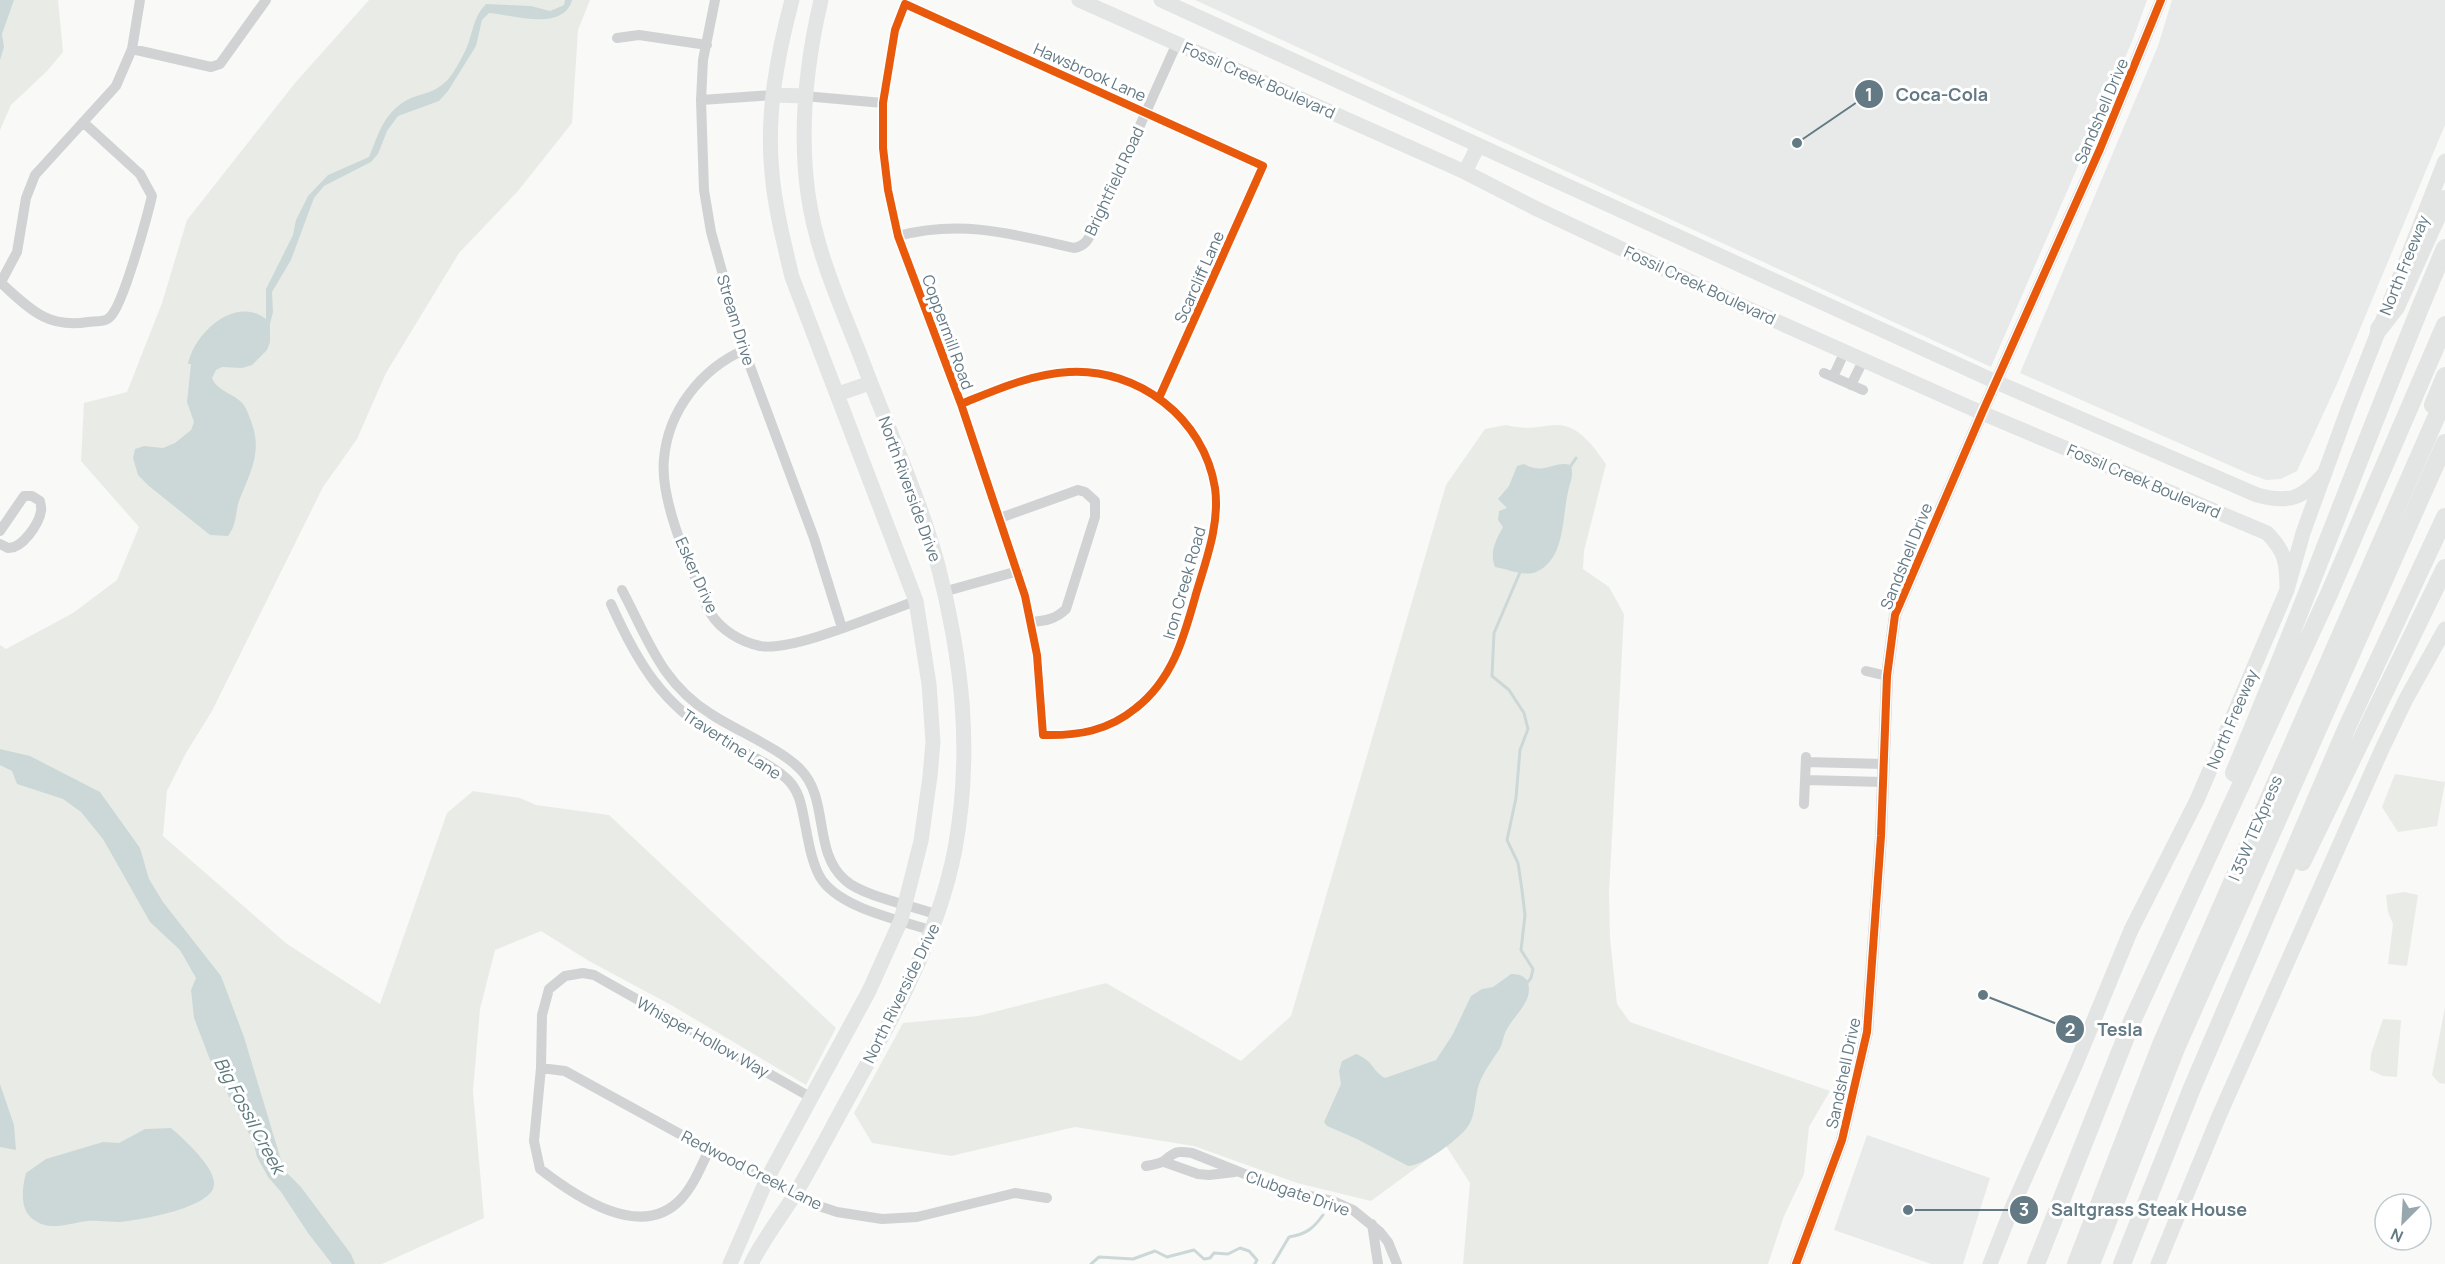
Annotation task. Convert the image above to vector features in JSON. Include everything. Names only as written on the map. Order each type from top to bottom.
[{"type":"highway","points":[[2379,328],[2396,307],[2445,199]]},
{"type":"highway","name":"North Freeway","points":[[2036,1264],[2133,1019],[2203,870],[2203,845],[2287,650],[2445,248]]},
{"type":"highway","points":[[2203,870],[2329,594],[2445,325]]},
{"type":"highway","points":[[2414,464],[2420,437],[2445,376]]},
{"type":"highway","name":"I 35W TEXpress","points":[[2076,1264],[2162,1042],[2445,397]]},
{"type":"highway","name":"I 35W TEXpress","points":[[2091,1264],[2177,1046],[2441,457],[2445,443]]},
{"type":"highway","points":[[2122,1264],[2228,1004],[2347,727],[2445,517]]},
{"type":"highway","points":[[2228,1004],[2252,971],[2290,885],[2445,568]]},
{"type":"main road","name":"North Riverside Drive","points":[[730,1264],[767,1179],[869,991],[901,920],[921,841],[933,742],[929,684],[916,601],[792,277],[779,222],[772,172],[773,95],[782,36],[792,0]]},
{"type":"main road","name":"North Riverside Drive","points":[[751,1264],[795,1194],[888,1026],[933,931],[954,852],[963,798],[965,757],[960,680],[943,592],[929,537],[821,252],[808,196],[804,96],[821,0]]},
{"type":"main road","name":"Fossil Creek Boulevard","points":[[1079,0],[1465,172],[1537,209],[1749,309],[1982,413],[2267,533],[2278,544],[2287,564],[2287,590]]},
{"type":"main road","name":"Fossil Creek Boulevard","points":[[1161,0],[1996,382],[2265,497],[2287,500],[2298,497],[2311,488],[2325,473]]},
{"type":"main road","points":[[773,95],[804,96]]},
{"type":"main road","points":[[1465,172],[1478,146]]},
{"type":"main road","name":"North Freeway","points":[[1990,1264],[2131,930],[2197,800],[2287,590],[2303,533],[2325,473],[2445,161]]},
{"type":"main road","points":[[838,394],[870,383]]},
{"type":"main road","points":[[916,601],[943,592]]},
{"type":"main road","points":[[2158,1264],[2218,1116],[2382,749],[2406,699],[2445,629]]},
{"type":"street","points":[[83,122],[140,174],[152,196],[123,291],[112,316],[108,319],[84,323],[65,323],[38,315],[1,284],[17,252],[26,198],[35,175],[83,122],[116,86],[132,49],[140,0]]},
{"type":"street","points":[[132,49],[211,67],[220,64],[266,0]]},
{"type":"street","name":"Stream Drive","points":[[714,0],[706,45],[701,100],[704,190],[711,231],[744,350],[814,538],[842,628]]},
{"type":"street","name":"Sandshell Drive","points":[[1796,1264],[1842,1140],[1868,1032],[1887,676],[1892,629],[1902,595],[2100,149],[2161,0]]},
{"type":"street","name":"Coppermill Road","points":[[905,4],[895,30],[883,103],[884,166],[898,236],[961,404],[1017,571],[1031,622],[1037,655],[1043,735]]},
{"type":"street","name":"Hawsbrook Lane","points":[[905,4],[1263,166]]},
{"type":"street","points":[[617,38],[639,35],[706,45]]},
{"type":"street","name":"Brightfield Road","points":[[898,236],[937,228],[977,228],[1074,248],[1081,246],[1093,230],[1177,43]]},
{"type":"street","points":[[701,100],[773,95]]},
{"type":"street","points":[[804,96],[883,103]]},
{"type":"street","name":"Scarcliff Lane","points":[[1159,398],[1263,166]]},
{"type":"street","name":"Esker Drive","points":[[744,350],[728,357],[708,372],[684,399],[669,432],[664,458],[663,484],[686,558],[711,615],[730,634],[760,646],[791,644],[916,601]]},
{"type":"street","points":[[1845,351],[1828,375],[1863,390]]},
{"type":"street","points":[[1851,386],[1864,359]]},
{"type":"street","name":"Iron Creek Road","points":[[961,404],[1022,381],[1069,372],[1096,373],[1116,377],[1159,398],[1181,417],[1203,450],[1215,488],[1215,515],[1211,543],[1183,640],[1171,667],[1156,690],[1126,716],[1095,731],[1043,735]]},
{"type":"street","points":[[1000,518],[1078,490],[1085,492],[1095,501],[1095,517],[1066,609],[1050,620],[1031,622]]},
{"type":"street","points":[[0,531],[24,496],[32,496],[40,501],[41,511],[27,538],[20,546],[8,549],[0,544]]},
{"type":"street","points":[[943,592],[1017,571]]},
{"type":"street","name":"Travertine Lane","points":[[622,590],[650,649],[685,693],[707,712],[791,761],[811,783],[817,797],[826,849],[834,869],[858,889],[938,915]]},
{"type":"street","name":"Travertine Lane","points":[[611,604],[636,658],[673,705],[704,729],[781,774],[796,791],[801,801],[810,853],[820,878],[835,894],[852,903],[933,931]]},
{"type":"street","points":[[1866,671],[1887,676]]},
{"type":"street","points":[[1804,804],[1806,759],[1884,764]]},
{"type":"street","points":[[1806,780],[1883,782]]},
{"type":"street","name":"Whisper Hollow Way","points":[[541,1068],[542,1015],[549,989],[565,976],[583,973],[594,975],[812,1098]]},
{"type":"street","points":[[541,1068],[534,1141],[540,1169],[618,1215],[633,1217],[655,1214],[669,1209],[681,1199],[691,1185],[710,1150]]},
{"type":"street","name":"Redwood Creek Lane","points":[[541,1068],[564,1071],[795,1194],[837,1212],[882,1219],[917,1217],[1015,1193],[1047,1198]]},
{"type":"street","name":"Clubgate Drive","points":[[1146,1166],[1164,1161],[1170,1154],[1192,1153],[1219,1162],[1235,1172],[1244,1173],[1297,1194],[1343,1205],[1372,1224],[1388,1242],[1397,1264]]},
{"type":"street","points":[[1164,1161],[1198,1174],[1235,1172]]},
{"type":"street","points":[[1372,1224],[1378,1264]]},
{"type":"shaded area","points":[[0,0],[58,0],[63,52],[47,71],[11,105],[0,130]]},
{"type":"shaded area","points":[[369,0],[590,0],[578,30],[572,123],[518,191],[459,253],[386,373],[357,439],[323,487],[212,711],[186,753],[167,791],[163,836],[287,944],[380,1004],[447,813],[473,791],[520,798],[536,805],[609,815],[836,1028],[806,1085],[671,1005],[589,961],[541,931],[495,950],[480,1009],[473,1091],[484,1218],[382,1264],[0,1264],[0,645],[6,649],[73,613],[117,580],[139,527],[81,461],[84,403],[127,392],[162,303],[187,220],[295,83]]},
{"type":"shaded area","points":[[1195,0],[2147,0],[2133,39],[1991,367]]},
{"type":"shaded area","points":[[2172,0],[2445,0],[2445,125],[2337,384],[2297,471],[2281,479],[2266,480],[2247,473],[2020,373],[2158,46]]},
{"type":"shaded area","points":[[1506,425],[1526,428],[1563,425],[1571,428],[1584,437],[1606,464],[1584,551],[1583,569],[1609,587],[1624,614],[1609,892],[1610,938],[1617,1004],[1630,1022],[1830,1091],[1809,1127],[1804,1174],[1784,1216],[1768,1264],[1463,1264],[1470,1183],[1446,1146],[1371,1201],[1297,1183],[1194,1146],[1075,1127],[951,1156],[872,1143],[854,1113],[903,1023],[978,1016],[1106,983],[1241,1061],[1291,1016],[1446,485],[1485,429]]},
{"type":"shaded area","points":[[2395,774],[2445,782],[2437,826],[2398,832],[2382,807]]},
{"type":"shaded area","points":[[2404,892],[2418,895],[2407,966],[2388,964],[2393,924],[2388,912],[2386,895]]},
{"type":"shaded area","points":[[2445,1007],[2445,1084],[2439,1083],[2432,1075]]},
{"type":"shaded area","points":[[2383,1019],[2401,1020],[2397,1077],[2383,1076],[2370,1070],[2371,1054]]},
{"type":"shaded area","points":[[1867,1135],[1990,1178],[1963,1264],[1931,1264],[1834,1230]]},
{"type":"water","points":[[0,0],[14,0],[2,34],[4,47],[0,60]]},
{"type":"water","points":[[565,0],[572,0],[567,10],[559,16],[548,19],[489,13],[482,20],[476,46],[448,91],[439,101],[398,116],[387,131],[378,154],[371,162],[324,186],[314,198],[291,260],[272,292],[273,312],[267,350],[252,365],[242,368],[222,367],[216,370],[212,378],[218,386],[244,406],[251,421],[256,443],[254,462],[239,501],[231,532],[228,536],[210,535],[138,475],[133,458],[135,449],[144,446],[163,448],[175,443],[191,430],[194,422],[187,402],[191,364],[188,364],[198,341],[207,330],[229,315],[242,312],[254,313],[266,319],[266,289],[293,235],[296,220],[308,196],[328,175],[369,157],[381,127],[395,108],[409,99],[438,88],[450,77],[466,49],[477,17],[486,4],[531,6],[550,11],[564,5]]},
{"type":"water","points":[[1524,464],[1538,469],[1559,464],[1571,465],[1572,473],[1557,548],[1545,566],[1536,572],[1527,574],[1495,567],[1493,562],[1493,551],[1503,527],[1498,520],[1499,511],[1507,508],[1498,499],[1509,486],[1517,466]]},
{"type":"water","name":"Big Fossil Creek","points":[[0,749],[30,756],[100,792],[140,848],[149,879],[163,902],[221,976],[244,1037],[284,1170],[301,1187],[351,1254],[355,1264],[332,1264],[268,1177],[257,1157],[253,1141],[212,1065],[194,1018],[191,990],[196,978],[180,950],[150,922],[103,839],[81,812],[63,799],[17,784],[12,771],[0,765]]},
{"type":"water","points":[[1511,974],[1521,976],[1528,982],[1527,1000],[1507,1029],[1500,1048],[1482,1077],[1470,1123],[1455,1140],[1422,1162],[1408,1166],[1327,1126],[1324,1122],[1341,1084],[1339,1071],[1342,1061],[1356,1054],[1385,1078],[1436,1060],[1453,1034],[1471,996],[1482,989],[1493,987]]},
{"type":"water","points":[[0,1084],[14,1125],[16,1150],[0,1147]]},
{"type":"water","points":[[171,1128],[198,1154],[210,1170],[214,1185],[210,1193],[201,1200],[174,1211],[143,1219],[120,1222],[88,1221],[60,1226],[40,1224],[26,1211],[23,1185],[26,1173],[46,1159],[103,1142],[119,1143],[145,1129]]},
{"type":"waterway","points":[[1570,467],[1576,458]]},
{"type":"waterway","points":[[1521,570],[1494,633],[1492,676],[1509,690],[1524,713],[1528,729],[1520,750],[1516,798],[1507,840],[1518,863],[1522,890],[1525,915],[1521,950],[1533,969],[1531,978],[1526,984]]},
{"type":"waterway","points":[[1273,1264],[1289,1237],[1309,1230],[1323,1215]]},
{"type":"waterway","points":[[1091,1264],[1099,1257],[1133,1259],[1155,1251],[1167,1257],[1194,1250],[1204,1259],[1210,1258],[1214,1253],[1228,1254],[1240,1248],[1249,1251],[1257,1260],[1255,1264]]},
{"type":"cycle path","points":[[1796,1264],[1842,1140],[1867,1032],[1881,836],[1887,676],[1895,615],[2100,149],[2161,0]]},
{"type":"cycle path","points":[[961,404],[1041,376],[1069,372],[1095,373],[1143,388],[1164,402],[1182,419],[1197,440],[1208,463],[1215,488],[1216,515],[1208,555],[1187,626],[1168,671],[1149,697],[1115,722],[1080,733],[1043,735],[1037,655],[1025,596],[961,404],[898,236],[888,190],[883,148],[883,103],[895,30],[905,4],[1263,166],[1159,398]]},
{"type":"place","name":"Coca-Cola","points":[[1797,143]]},
{"type":"place","name":"Tesla","points":[[1983,995]]},
{"type":"place","name":"Saltgrass Steak House","points":[[1908,1210]]}]
